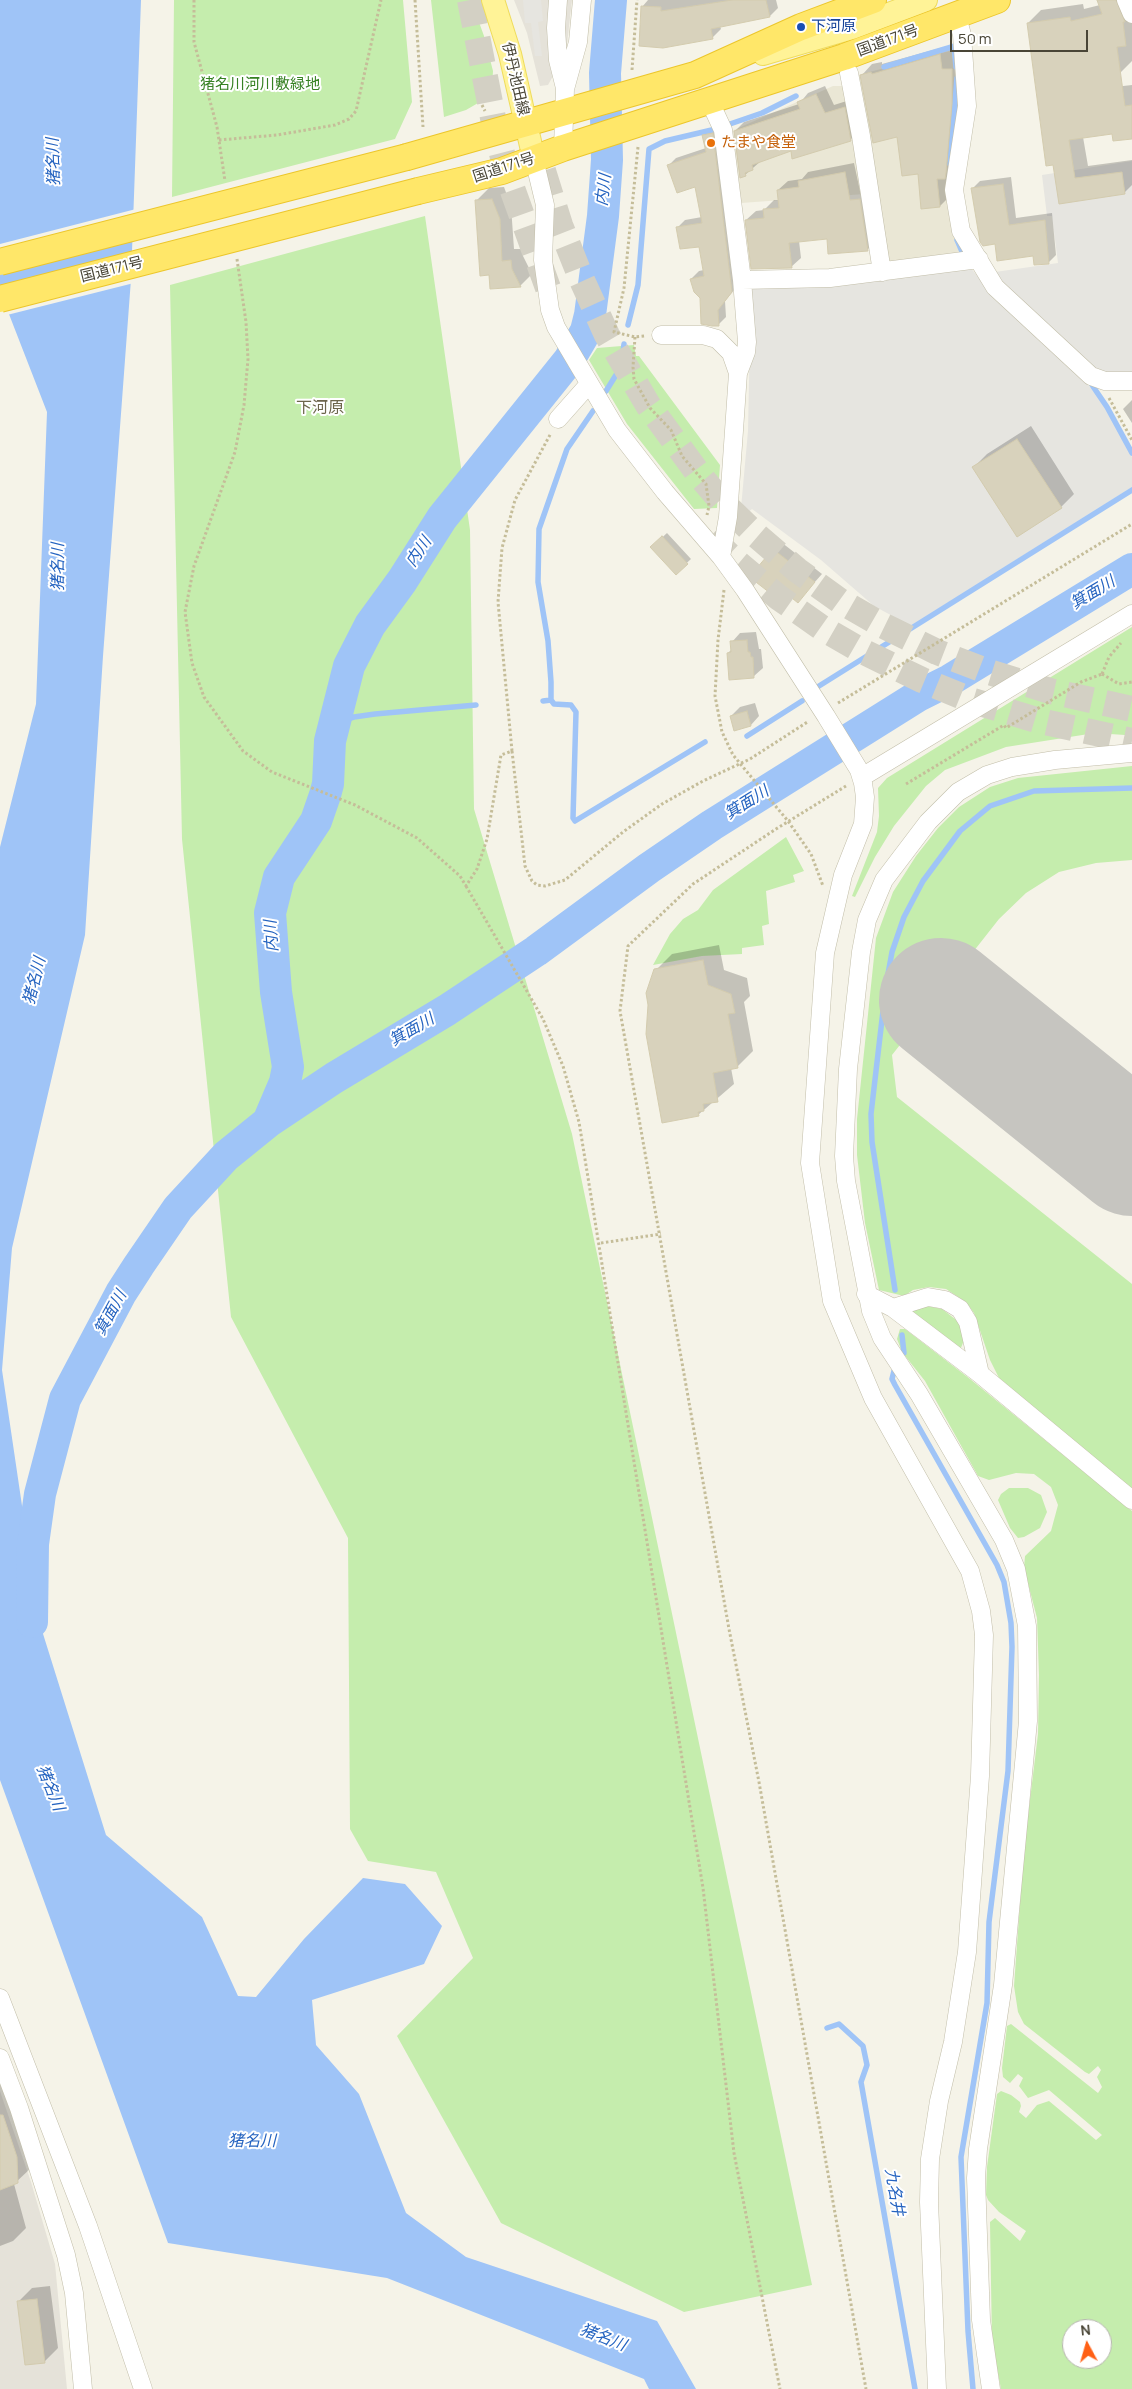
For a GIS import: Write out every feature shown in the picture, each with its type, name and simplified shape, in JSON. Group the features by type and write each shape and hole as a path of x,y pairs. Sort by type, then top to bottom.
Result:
{"highway":[{"name":"国道171号","path":"0,299 502,170 571,146 631,136 710,102 844,57 997,0"},
{"path":"0,262 407,157 525,123 570,102 629,83 695,75 857,3"}],"main road":[{"name":"伊丹池田線","path":"492,0 510,54 534,159"},
{"path":"695,75 852,28 926,0"}],"street":[{"path":"558,0 556,28 558,60 570,102"},
{"path":"571,146 570,102 582,0"},
{"path":"1126,0 1132,14"},
{"path":"957,16 962,35 967,106 954,190 961,231 994,287 1091,376 1106,381 1132,381"},
{"path":"849,73 862,136 882,272"},
{"path":"710,102 723,130 742,280 746,342 746,352 738,373 724,560"},
{"path":"534,159 546,205 543,260 552,318 617,430 724,560 825,714 860,774 865,798 863,824 843,875 825,953 810,1163 832,1302 873,1398 970,1571 981,1611 984,1635 980,1776 967,1952 953,2042 939,2101 930,2159 929,2202 937,2389"},
{"path":"742,280 830,278 979,259"},
{"path":"661,335 703,335 717,339 731,352 738,373"},
{"path":"558,419 586,379"},
{"path":"860,774 1132,614"},
{"path":"991,2389 981,2320 976,2178 978,2149 1003,1985 1028,1721 1027,1626 1016,1570 1004,1540 919,1394 882,1338 866,1294 848,1196 844,1156 845,1120 862,941 867,920 877,895 902,854 948,800 972,782 1012,767 1072,758 1132,753"},
{"path":"866,1294 893,1308 980,1374 1132,1500"},
{"path":"893,1308 928,1297 945,1300 960,1309 968,1322 980,1374"},
{"path":"0,1998 88,2226 143,2389"},
{"path":"0,2058 19,2108 66,2255 74,2293 83,2389"}],"path":[{"path":"194,0 194,42 219,140 226,183"},
{"path":"219,140 277,135 335,125 349,119 356,111 381,0"},
{"path":"415,0 423,127"},
{"path":"629,83 637,0"},
{"path":"482,105 485,111"},
{"path":"631,136 624,288 614,332 634,337 661,335"},
{"path":"237,256 246,322 248,359 244,405 235,452 194,566 184,612 192,663 204,697 244,751 272,772 336,797 373,814 416,838 460,876 543,1019 563,1066 580,1122 600,1242 703,1888 734,2153 780,2389"},
{"path":"634,337 633,367 638,387 650,408 668,425 682,456 706,484 709,506 704,536"},
{"path":"1091,376 1113,405 1132,440"},
{"path":"558,419 515,500 502,548 498,602 525,866 532,881 540,886 556,885 565,880 623,832 662,804 750,758 825,714 1132,524"},
{"path":"724,560 715,696 722,732 734,755 780,815 788,821 811,854 833,912"},
{"path":"906,784 1004,724 1006,728 1081,682 1102,674 1109,657 1126,639"},
{"path":"1102,674 1119,684 1132,682"},
{"path":"466,886 477,869 487,839 501,755 512,751"},
{"path":"860,774 693,884 628,946 620,1012 866,2389"},
{"path":"600,1242 661,1234"}],"shaded area":[{"path":"514,0 572,0 567,44 562,60 548,85 540,86 527,33"},
{"path":"523,0 541,0 543,21 538,22 542,56 535,56 531,23 525,23"},
{"path":"953,50 956,90 947,178 954,237 961,254 886,267 854,76"},
{"path":"833,86 849,86 865,194 741,203 738,201 727,133"},
{"path":"1132,161 1132,377 1099,376 1006,294 995,272 1058,263 1052,216 1047,216 1042,175"},
{"path":"969,266 995,297 1073,368 1102,401 1132,457 1132,487 911,626 874,606 821,560 752,509 740,519 748,431 751,284"},
{"path":"0,2091 31,2182 55,2264 67,2389 0,2389"}],"green space":[{"name":"猪名川河川敷緑地","path":"174,0 403,0 412,102 395,139 172,197"},
{"path":"431,0 471,0 484,36 493,71 492,88 485,99 466,110 444,117"},
{"path":"425,216 470,530 474,809 572,1134 812,2285 684,2312 501,2223 397,2036 473,1958 436,1872 368,1861 350,1829 348,1538 231,1317 182,839 170,285"},
{"path":"634,345 636,356 639,356 720,465 717,508 694,509 627,424 589,360 597,348"},
{"path":"1132,627 1132,729 1127,728 1125,735 1095,733 1006,747 945,770 926,786 894,826 875,857 855,897 852,896 877,832 879,816 878,788 887,778"},
{"path":"1132,766 1132,860 1096,863 1059,872 1026,893 999,919 892,1055 897,1097 1132,1284 1132,1490 999,1378 990,1360 974,1313 966,1302 946,1289 929,1287 913,1290 904,1296 879,1290 865,1223 857,1155 857,1119 876,938 893,892 916,856 938,828 959,807 990,787 1018,778"},
{"path":"786,837 804,871 793,875 795,882 766,891 769,924 762,926 764,945 742,948 742,954 702,956 653,965 670,934 683,919 698,910 713,890"},
{"path":"922,1305 942,1309 959,1322 965,1338 960,1350 910,1311"},
{"path":"900,1329 905,1329 970,1379 1132,1511 1132,2389 1001,2389 992,2343 990,2222 995,2218 1020,2241 1026,2231 999,2212 986,2195 987,2167 997,2094 1001,2091 1011,2095 1020,2102 1019,2112 1026,2118 1037,2105 1049,2101 1096,2140 1102,2135 1049,2090 1028,2098 1019,2086 1023,2078 1018,2074 1010,2083 1003,2077 1002,2068 1007,2026 1011,2024 1098,2093 1102,2087 1097,2077 1101,2070 1098,2066 1089,2074 1085,2072 1024,2024 1018,2012 1014,1986 1024,1849 1038,1734 1039,1675 1037,1618 1024,1568 1025,1556 1051,1531 1058,1505 1051,1487 1034,1474 1016,1473 989,1480 978,1476 925,1381 902,1352 897,1339"},
{"path":"1009,1488 1028,1488 1041,1495 1047,1512 1040,1528 1024,1537 1018,1538 1010,1528 998,1500 1001,1494"}],"water":[{"name":"猪名川","path":"0,0 141,0 131,279 103,656 85,935 12,1248 2,1370 39,1621 106,1835 202,1917 238,1996 256,1997 304,1939 363,1878 405,1884 442,1926 424,1964 312,2000 316,2045 359,2094 406,2213 466,2257 657,2321 696,2389 649,2389 644,2379 387,2278 168,2243 0,1780 0,847 36,704 47,412 0,291"}],"pier":[{"path":"136,209 135,238 0,272 0,244"},
{"path":"135,254 134,283 7,315 0,298"}],"building":[{"path":"732,0 766,0 770,17 711,29 713,39 663,48 639,46 641,6 661,7 661,11"},
{"path":"1097,0 1116,0 1125,22 1123,22 1126,46 1117,47 1125,106 1132,105 1132,139 1113,141 1112,134 1069,140 1075,178 1122,172 1125,194 1059,204 1053,165 1046,166 1027,23 1070,17 1071,21 1102,14"},
{"path":"940,54 942,69 952,69 952,104 946,173 945,179 937,179 940,207 921,209 918,174 902,176 897,137 873,143 860,75 871,72 872,74"},
{"path":"816,94 825,113 845,107 851,141 792,159 791,151 752,165 753,170 745,173 746,176 740,178 734,131 800,109 797,102"},
{"path":"713,133 732,292 718,310 719,326 701,324 700,298 694,292 690,279 704,276 699,247 680,249 676,227 702,223 695,187 677,193 667,165 706,152 702,135"},
{"path":"845,172 850,200 860,199 868,251 828,254 827,239 789,243 792,268 751,269 745,220 764,218 763,209 779,208 777,190 799,187 798,181"},
{"path":"1003,184 1009,225 1045,220 1049,264 1034,265 1033,256 997,261 995,244 983,246 980,242 971,188"},
{"path":"492,199 500,219 502,261 511,260 512,269 521,287 490,289 489,275 480,276 475,200"},
{"path":"1017,439 1062,508 1017,537 972,467"},
{"path":"662,536 688,564 676,575 650,547"},
{"path":"773,549 815,582 798,603 776,585 770,593 752,579 758,571 756,569"},
{"path":"747,640 748,652 753,657 754,678 729,680 727,653 731,652 730,641"},
{"path":"747,711 751,726 734,731 730,716"},
{"path":"703,960 708,985 731,994 735,1013 728,1014 738,1068 713,1073 718,1102 703,1104 704,1111 698,1112 699,1116 662,1123 646,1034 648,1005 646,993 654,969"},
{"path":"0,2115 3,2115 17,2157 18,2183 0,2190"},
{"path":"37,2299 45,2363 25,2365 17,2301"}],"waterway":[{"name":"内川","path":"268,1122 285,1082 288,1067 276,992 270,913 279,877 316,821 325,795 328,784 330,741 349,666 370,625 402,581 442,518 569,360 586,331 590,315 603,216 607,160 605,73 611,0"},
{"path":"954,46 956,67"},
{"path":"884,67 955,46"},
{"path":"950,164 957,78"},
{"path":"727,125 762,113 796,96"},
{"path":"628,325 638,285 649,149 665,141 716,129"},
{"path":"957,240 963,254"},
{"path":"606,391 621,367 624,344"},
{"path":"1092,385 1107,407 1132,453"},
{"path":"543,701 551,700 551,682 548,641 538,582 539,529 567,449 593,411"},
{"path":"819,686 1132,490"},
{"name":"箕面川","path":"32,1622 33,1544 40,1494 65,1399 121,1293 139,1265 178,1208 226,1156 268,1122 334,1078 447,1010 536,951 649,868 712,825 918,696 950,680 1132,569"},
{"path":"551,700 554,704 571,705 576,712 573,818 575,821 705,742"},
{"path":"747,736 802,701"},
{"path":"334,723 354,717 375,714 476,705"},
{"path":"895,1290 872,1142 871,1114 886,985 892,952 904,917 923,881 960,831 990,806 1034,791 1132,788"},
{"path":"902,1335 904,1353"},
{"path":"894,1371 892,1379 895,1385 997,1565 1004,1582 1011,1623 1008,1771 989,1922 987,2003 961,2157 968,2331 973,2389"},
{"name":"九名井","path":"827,2028 839,2024 863,2046 867,2065 861,2082 915,2389"}],"runway":[{"path":"941,1000 1132,1154"}],"tunnel":[{"path":"470,0 493,118 508,177 548,288"},
{"path":"543,171 560,225 581,278 607,335 648,405 700,476 723,503 756,535 797,570 840,601 880,624 937,652 986,671 1050,691 1132,709"},
{"path":"710,537 778,597 822,628 862,651 922,680 973,701 1040,721 1132,741"}],"place":[{"name":"下河原","path":"801,27"},
{"name":"たまや食堂","path":"711,143"}],"district":[{"name":"下河原","path":"320,409"}]}
